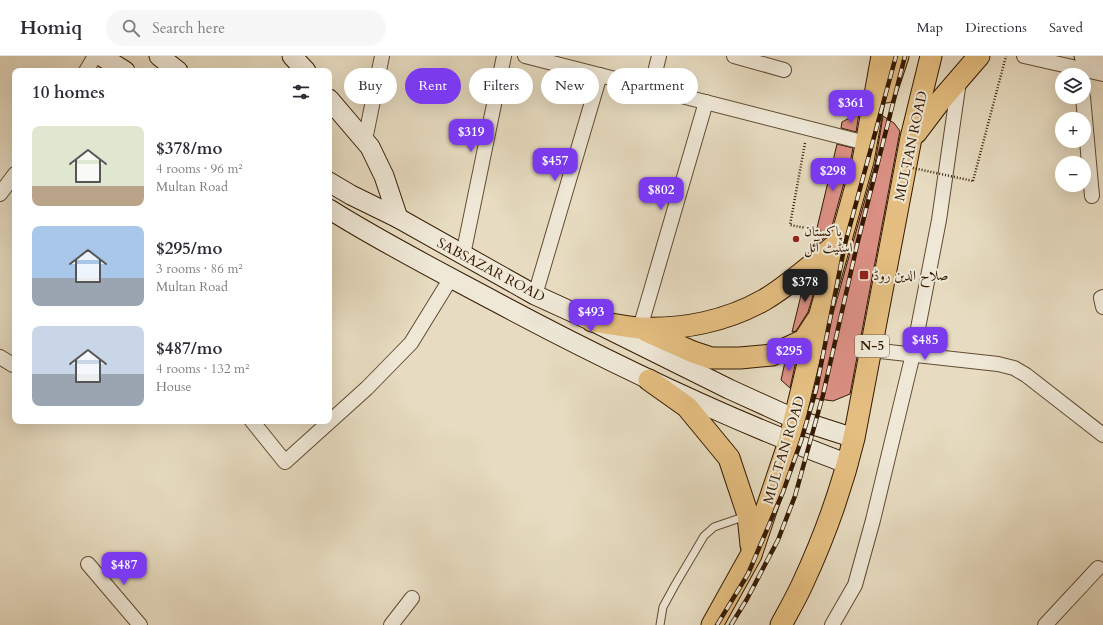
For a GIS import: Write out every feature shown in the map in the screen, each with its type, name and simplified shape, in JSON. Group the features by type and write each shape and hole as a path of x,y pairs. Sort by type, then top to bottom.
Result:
{"main road":[{"path":"102,56 120,68"},
{"path":"159,56 174,68"},
{"path":"292,56 303,68"},
{"name":"MULTAN ROAD","path":"712,625 751,555 789,442 820,314 864,152 882,56"},
{"path":"864,152 898,56"},
{"name":"MULTAN ROAD","path":"780,625 802,585 833,511 848,464 912,138 931,56"},
{"path":"912,138 979,56"},
{"path":"1082,67 1103,60"},
{"path":"332,102 370,147 384,176 398,218"},
{"name":"SABSAZAR ROAD","path":"332,184 351,195 398,218 535,296 592,321 729,389 795,419 854,438"},
{"path":"337,214 351,195"},
{"name":"SABSAZAR ROAD","path":"337,214 370,236 526,318 649,380 739,421 848,464"},
{"path":"592,321 640,328 667,328 703,323 732,315 765,299 792,279 842,237"},
{"path":"640,328 693,352 711,358 740,358 772,355 804,340 820,314"},
{"path":"649,380 687,407 729,458 748,515 751,555"}],"street":[{"path":"88,68 95,56"},
{"path":"365,140 382,56"},
{"path":"463,255 504,56"},
{"path":"525,56 607,77"},
{"path":"656,68 659,56"},
{"path":"734,56 784,70"},
{"path":"1024,56 1082,67 1103,74"},
{"path":"535,296 600,75"},
{"path":"832,625 855,586 875,512 913,354 939,220 959,79"},
{"path":"698,100 864,152"},
{"path":"640,328 706,102"},
{"path":"1084,104 1092,196"},
{"path":"0,194 12,178"},
{"path":"332,420 367,388 410,343 451,278"},
{"path":"1103,298 1101,298 1103,307"},
{"path":"871,350 998,364 1014,368 1026,375 1103,435"},
{"path":"0,357 12,364"},
{"path":"254,424 285,462 327,424"},
{"path":"88,564 140,625"},
{"path":"1045,625 1098,568"},
{"path":"391,625 412,598"}],"lane":[{"path":"660,625 663,607 704,536 714,527 748,515"}],"path":[{"path":"904,166 973,181 1006,56"},
{"path":"805,142 790,226 842,237"}],"building":[{"path":"859,113 856,132 841,128 842,122"},
{"path":"883,116 894,123 900,131 850,394 833,401 812,398 832,317 875,164"},
{"path":"837,144 853,148 851,158 830,233 812,249"},
{"path":"819,275 808,312 796,331 792,332 803,287"},
{"path":"797,356 790,388 781,380 785,362"}],"railway":[{"path":"717,625 748,574 783,492 801,441 816,390 845,244 896,56"},
{"path":"731,625 747,599 778,540 795,496 823,395 857,245 905,56"}],"place":[{"name":"پاکستان اسٹیٹ آئل","path":"796,239"},
{"name":"صلاح الدین روڈ","path":"864,275"}]}
